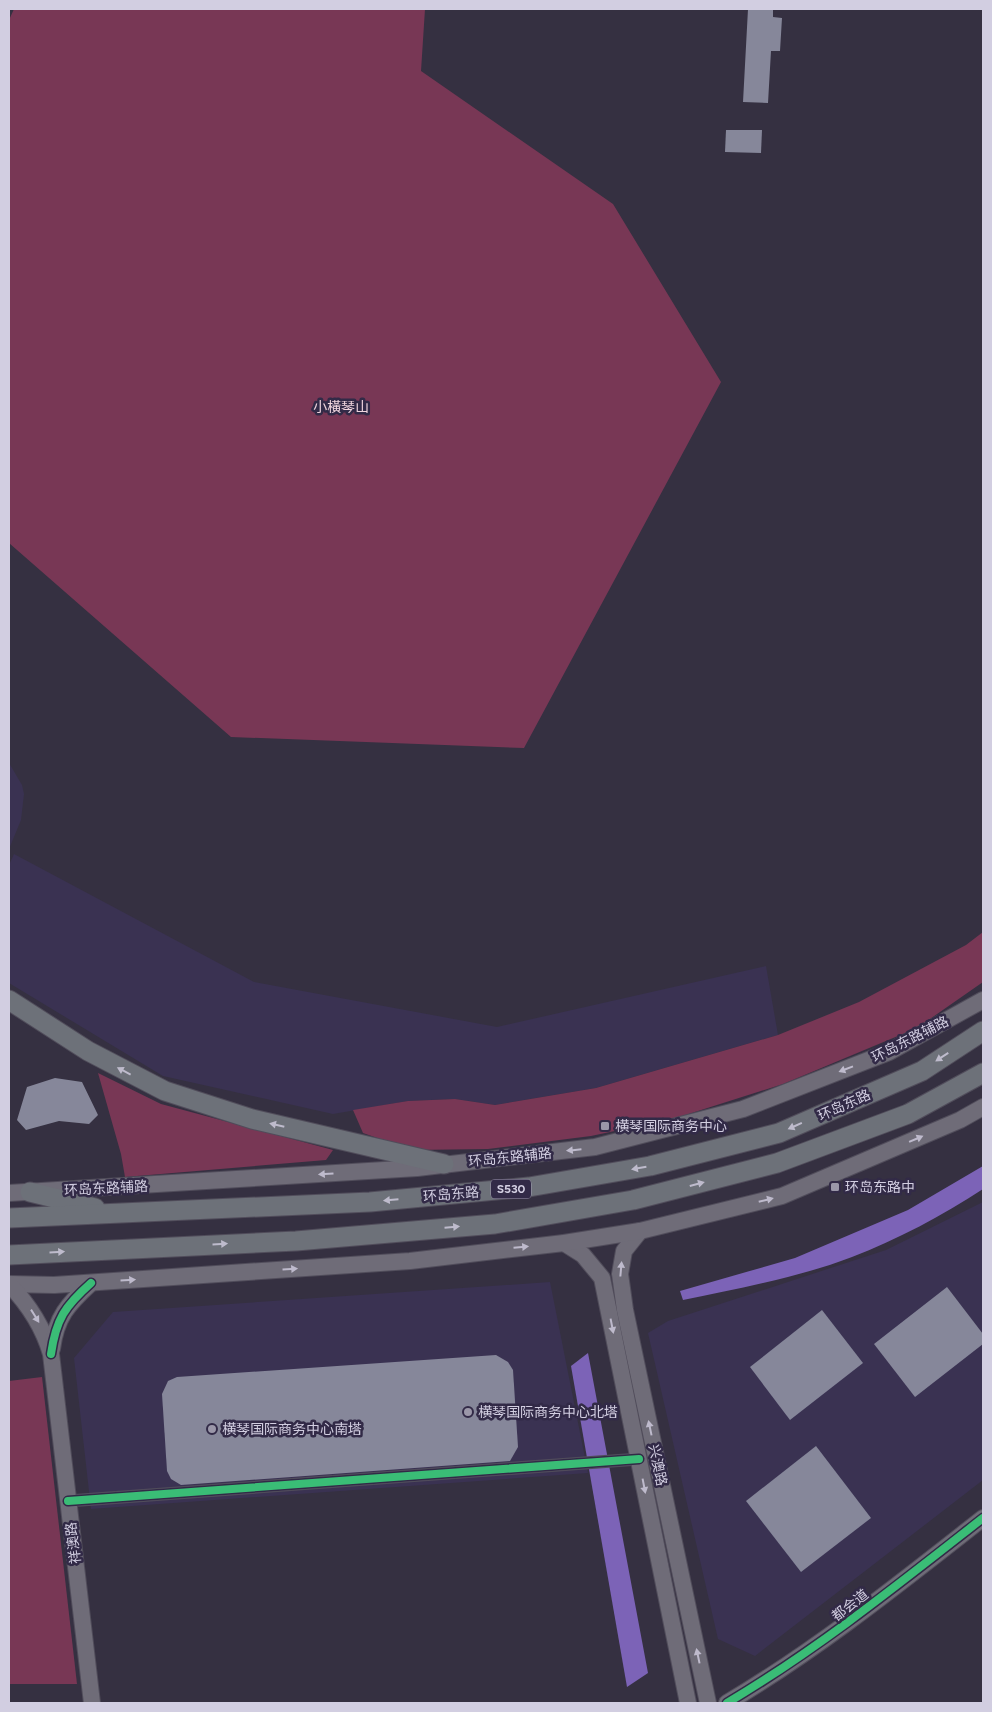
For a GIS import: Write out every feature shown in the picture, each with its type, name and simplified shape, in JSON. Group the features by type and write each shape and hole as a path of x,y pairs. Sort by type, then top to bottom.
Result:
{"main road":[{"path":"9,1000 88,1051 165,1091 252,1119 444,1164"},
{"name":"环岛东路辅路","path":"9,1193 266,1179 444,1164 595,1147 743,1109 889,1052 983,1000"},
{"name":"环岛东路","path":"9,1218 370,1202 529,1187 650,1166 780,1133 922,1071 983,1031"},
{"name":"S530","path":"9,1255 296,1240 495,1224 633,1200 777,1163 908,1114 983,1073"},
{"path":"9,1284 54,1285 92,1283 410,1261 564,1243 640,1231 782,1196 960,1120 983,1107"},
{"path":"30,1192 113,1213"},
{"name":"兴澳路","path":"640,1231 624,1251 620,1274 625,1310 708,1703"},
{"name":"兴澳路","path":"564,1243 583,1255 602,1278 688,1703"},
{"name":"祥澳路","path":"51,1354 56,1325 61,1315 92,1283"},
{"name":"祥澳路","path":"9,1284 30,1308 40,1323 51,1354 92,1703"},
{"name":"都会道","path":"727,1703 769,1678 839,1630 983,1518"}],"street":[{"path":"68,1500 639,1459"}],"shaded area":[{"path":"9,763 22,785 24,794 21,820 9,849"},
{"path":"14,854 254,982 497,1027 766,966 778,1035 596,1088 495,1105 455,1099 408,1101 333,1114 163,1076 9,983 9,865"},
{"path":"983,1166 983,1189 936,1217 886,1243 811,1271 683,1300 680,1291 795,1258 908,1210"},
{"path":"983,1202 983,1480 755,1656 718,1639 648,1333 668,1321 886,1250"},
{"path":"550,1282 588,1473 91,1509 74,1358 113,1312"},
{"path":"588,1353 648,1673 627,1687 571,1366"}],"green space":[{"name":"小橫琴山","path":"14,9 425,9 421,71 613,204 721,382 524,748 231,737 9,543 9,20"},
{"path":"983,932 983,982 917,1028 783,1084 676,1118 591,1136 488,1149 412,1150 363,1133 353,1110 408,1101 455,1099 495,1105 596,1088 778,1035 859,1002 966,945"},
{"path":"98,1073 161,1104 333,1150 326,1160 125,1177 121,1154"},
{"path":"42,1377 77,1684 9,1684 9,1381"}],"building":[{"path":"748,9 773,9 773,17 782,18 780,51 771,51 768,103 743,102"},
{"path":"726,130 762,130 761,153 725,152"},
{"path":"55,1078 82,1082 98,1115 89,1124 59,1121 26,1130 17,1120 27,1087"},
{"path":"947,1287 983,1334 983,1344 915,1397 874,1344"},
{"path":"822,1310 863,1363 790,1420 750,1367"},
{"path":"496,1355 508,1362 513,1370 518,1447 510,1461 181,1485 171,1479 167,1471 162,1394 168,1381 177,1377"},
{"path":"816,1446 871,1518 801,1572 746,1501"}],"cycle path":[{"path":"51,1354 56,1331 63,1314 74,1299 91,1283"},
{"path":"68,1501 639,1459"},
{"path":"727,1703 826,1638 890,1591 983,1518"}],"place":[{"name":"横琴国际商务中心","path":"605,1126"},
{"name":"环岛东路中","path":"835,1187"},
{"name":"横琴国际商务中心北塔","path":"468,1412"},
{"name":"横琴国际商务中心南塔","path":"212,1429"}]}
